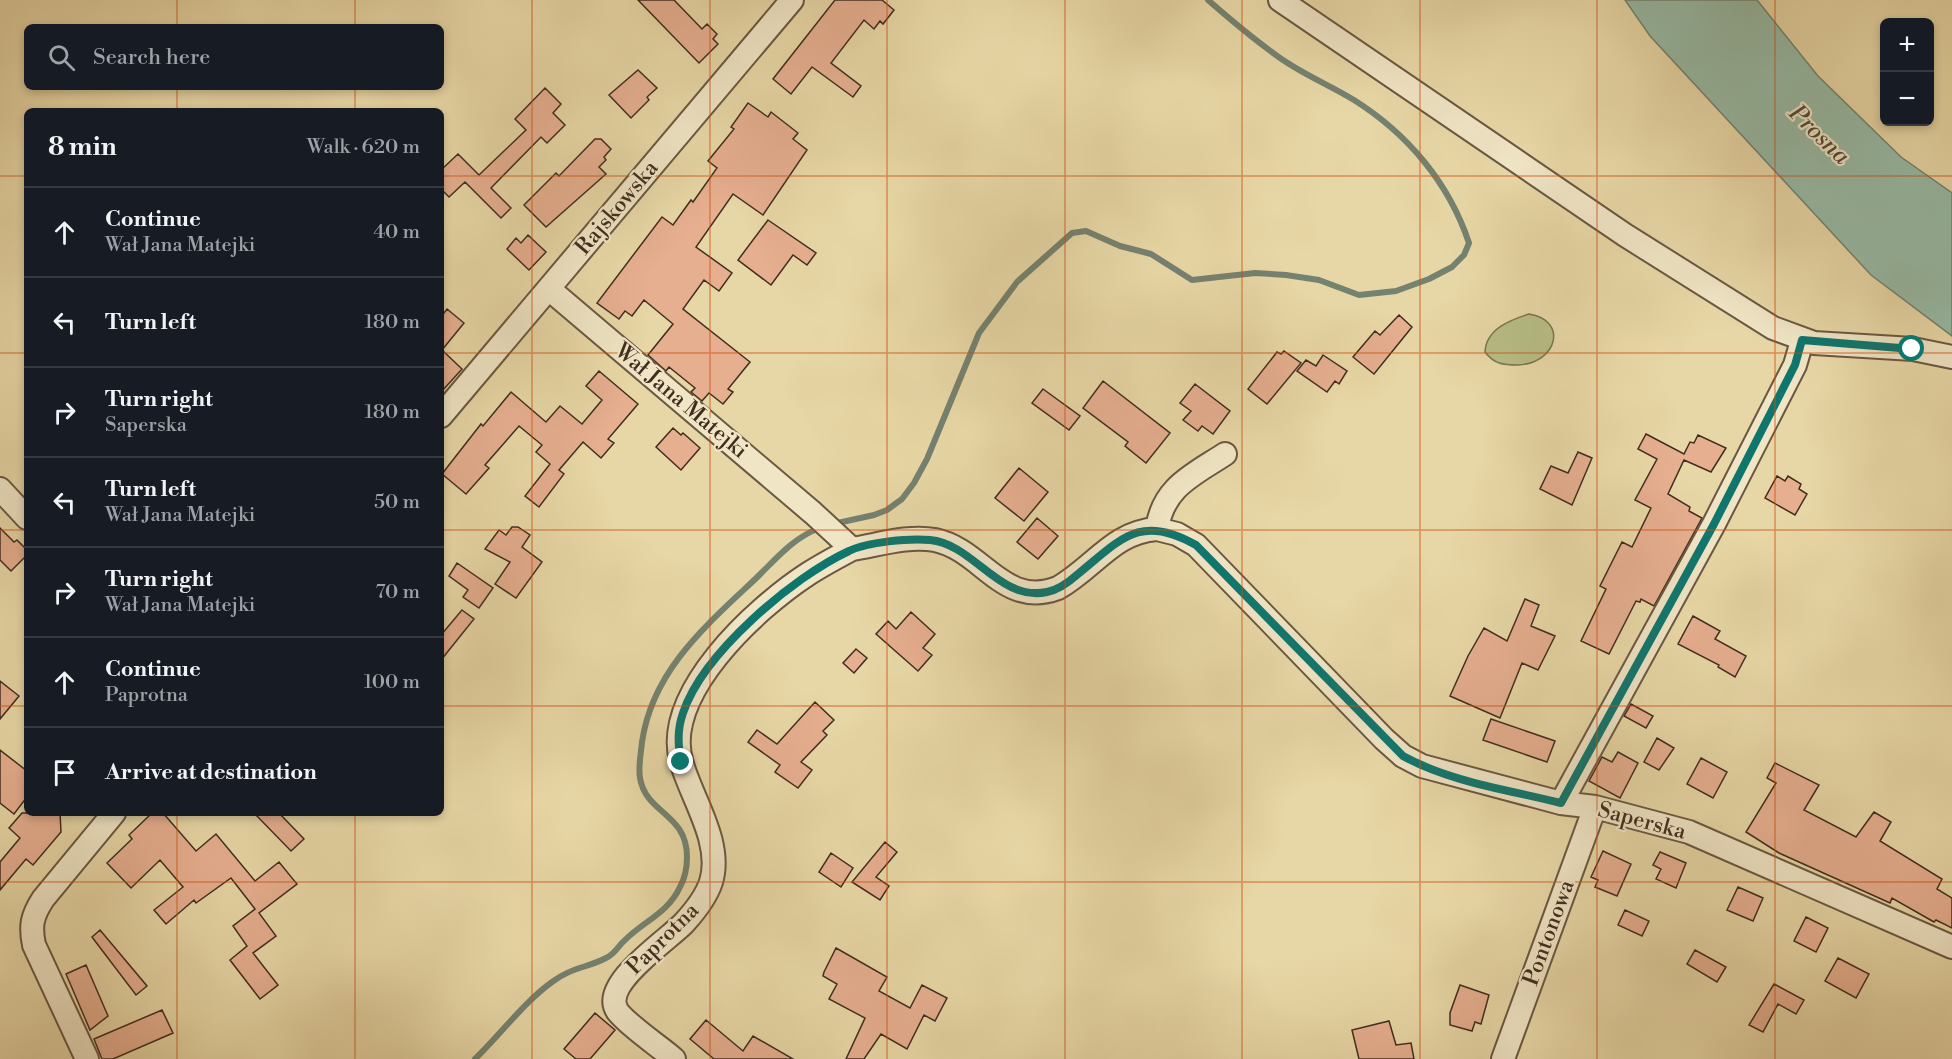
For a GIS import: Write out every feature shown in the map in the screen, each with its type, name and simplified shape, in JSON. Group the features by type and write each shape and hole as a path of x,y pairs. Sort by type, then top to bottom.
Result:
{"street":[{"name":"Rajskowska","path":"444,412 792,0"},
{"path":"1280,0 1669,264 1747,313 1802,340 1912,349 1952,357"},
{"name":"Wał Jana Matejki","path":"549,289 813,513 845,543"},
{"path":"1561,803 1714,524 1795,365 1802,340"},
{"path":"845,543 933,540 952,545 1002,582 1022,592 1046,593 1069,582 1123,537 1140,530 1157,529 1160,510 1168,496 1180,484 1225,454"},
{"path":"0,489 24,515"},
{"name":"Saperska","path":"1157,529 1178,534 1196,545 1403,756 1422,766 1561,803 1595,807 1689,832 1952,947"},
{"name":"Paprotna","path":"674,1059 617,1011 614,998 618,985 629,972 683,924 700,903 711,880 713,858 709,834 681,762 677,738 683,712 697,686 729,643 770,602 845,543"},
{"name":"Pontonowa","path":"1503,1059 1595,807"},
{"path":"87,1059 50,981 31,930 33,914 43,899 112,816"}],"green space":[{"path":"1529,314 1549,324 1553,332 1553,341 1549,350 1532,362 1518,365 1503,364 1492,359 1485,352 1486,344 1494,331 1514,319"}],"water":[{"name":"Prosna","path":"1625,0 1757,0 1818,76 1901,157 1952,193 1952,336 1871,275 1650,36"}],"building":[{"path":"638,0 674,0 702,29 707,24 717,34 713,39 718,44 699,63"},
{"path":"835,0 882,0 894,10 883,24 880,21 874,29 864,20 831,63 861,86 853,97 812,67 791,94 773,79"},
{"path":"638,70 657,88 647,97 649,100 631,118 609,95"},
{"path":"545,88 561,104 553,113 565,125 547,143 541,137 491,188 511,208 501,218 465,182 449,197 444,192 444,167 458,154 479,175 526,130 515,119"},
{"path":"748,103 768,117 771,112 798,133 793,139 807,150 763,215 733,194 696,247 732,273 719,291 704,280 683,309 750,362 728,389 733,392 723,404 709,393 702,401 691,392 695,388 669,367 666,371 648,355 673,324 644,300 632,316 625,311 619,319 597,303 662,217 673,225 691,200 693,202 717,168 708,161 734,129 731,127"},
{"path":"595,139 601,139 611,149 604,157 606,160 599,167 606,174 546,227 524,205 556,173 559,176"},
{"path":"768,220 816,253 807,265 793,255 771,285 738,260"},
{"path":"528,235 546,252 529,270 507,249 516,238 521,243"},
{"path":"447,309 464,323 444,348 444,313"},
{"path":"1399,315 1412,327 1374,374 1353,357 1375,331 1380,335"},
{"path":"1284,351 1301,363 1267,404 1248,389 1277,352 1281,354"},
{"path":"444,352 462,369 444,389"},
{"path":"1323,355 1347,371 1339,384 1335,381 1327,392 1297,371 1306,360 1316,366"},
{"path":"599,371 638,404 608,439 614,443 601,458 583,442 559,470 564,474 539,507 525,496 550,464 536,452 542,445 519,426 485,465 489,468 466,494 444,476 444,471 481,424 483,426 511,392 546,422 560,406 582,424 602,400 586,386"},
{"path":"1103,381 1170,433 1146,463 1125,446 1128,442 1083,408"},
{"path":"1195,384 1230,411 1213,434 1202,426 1198,431 1183,420 1191,411 1180,403"},
{"path":"1043,389 1080,416 1069,430 1032,403"},
{"path":"673,428 681,435 683,433 700,448 681,470 656,447"},
{"path":"1646,434 1684,454 1690,442 1694,443 1698,435 1726,448 1711,472 1684,460 1668,494 1690,507 1689,511 1702,518 1654,606 1641,599 1640,602 1636,601 1609,654 1581,641 1606,589 1600,586 1622,542 1632,547 1651,508 1635,500 1657,459 1638,449"},
{"path":"1578,452 1592,458 1572,505 1540,489 1551,466 1568,473"},
{"path":"1019,468 1048,492 1024,521 995,498"},
{"path":"1777,476 1785,481 1788,476 1801,484 1799,489 1807,494 1795,515 1765,498"},
{"path":"1037,518 1058,536 1038,559 1017,542"},
{"path":"512,527 518,527 530,535 522,547 542,562 516,598 495,584 510,562 485,549 499,530 506,535"},
{"path":"0,528 14,542 17,540 24,547 24,558 11,571 0,560"},
{"path":"457,563 493,588 479,608 463,597 468,590 449,576"},
{"path":"1525,599 1539,605 1531,626 1555,636 1538,670 1522,663 1500,718 1450,696 1484,628 1507,641"},
{"path":"462,610 474,619 444,656 444,631"},
{"path":"911,612 935,634 923,648 932,655 918,671 876,634 888,621 896,629"},
{"path":"1693,616 1720,631 1715,639 1746,656 1735,677 1718,667 1719,665 1678,644"},
{"path":"856,649 867,658 854,673 843,663"},
{"path":"0,681 19,696 0,719"},
{"path":"815,702 834,720 823,731 827,735 801,762 812,770 798,788 775,772 780,765 748,742 757,730 777,744"},
{"path":"1631,704 1653,716 1646,728 1624,716"},
{"path":"1491,719 1555,741 1547,762 1483,740"},
{"path":"1657,738 1674,748 1659,770 1644,762"},
{"path":"0,750 24,769 24,801 14,814 0,803"},
{"path":"1618,752 1638,763 1620,798 1589,781 1602,757 1612,762"},
{"path":"1701,758 1727,772 1713,798 1687,784"},
{"path":"1775,763 1819,785 1804,810 1856,837 1874,812 1891,822 1880,841 1942,879 1937,889 1952,898 1952,928 1936,920 1934,922 1892,898 1890,903 1779,853 1746,832 1776,783 1767,778"},
{"path":"22,813 24,816 60,816 61,832 33,865 26,859 0,890 0,862 20,838 9,828"},
{"path":"149,816 166,816 196,851 216,834 255,881 279,862 297,884 259,913 276,936 253,953 278,985 260,999 230,960 247,946 233,926 255,909 231,878 196,903 194,900 166,924 154,910 183,887 160,860 131,888 107,863 132,839 129,835"},
{"path":"257,816 282,816 304,839 291,851"},
{"path":"885,842 897,852 876,877 889,886 880,900 852,882"},
{"path":"1603,851 1631,864 1617,896 1595,887 1598,880 1591,877"},
{"path":"1660,852 1686,863 1676,888 1656,879 1661,869 1653,865"},
{"path":"831,853 853,868 841,887 819,872"},
{"path":"1738,887 1763,898 1753,921 1727,910"},
{"path":"1625,910 1649,921 1642,936 1618,925"},
{"path":"1806,917 1828,928 1816,952 1794,941"},
{"path":"100,930 147,986 136,995 92,937"},
{"path":"836,948 887,977 879,991 910,1008 922,985 947,998 935,1021 924,1015 907,1049 881,1034 864,1059 846,1059 865,1018 829,999 837,984 823,976"},
{"path":"1695,950 1726,967 1717,982 1687,964"},
{"path":"1838,958 1869,974 1856,998 1825,981"},
{"path":"86,965 108,1016 90,1030 66,974"},
{"path":"1774,984 1804,1000 1796,1014 1778,1004 1763,1032 1749,1025"},
{"path":"1460,985 1489,995 1481,1024 1475,1022 1472,1031 1450,1025 1450,1013"},
{"path":"162,1010 173,1033 113,1059 102,1059 94,1039"},
{"path":"595,1013 615,1030 590,1059 576,1059 564,1049"},
{"path":"706,1020 743,1051 753,1036 793,1059 714,1059 690,1039"},
{"path":"1389,1021 1396,1045 1411,1043 1414,1059 1359,1059 1352,1030"}],"waterway":[{"path":"833,524 874,515 887,510 902,499 927,459 979,333 1017,282 1072,233 1086,231 1120,246 1151,254 1192,280 1255,273 1286,275 1319,280 1359,295 1396,291 1429,279 1452,267 1464,255 1469,243 1461,221 1438,180 1409,144 1374,113 1273,53 1208,0"},
{"path":"475,1059 541,990 566,973 609,956 632,933 669,904 675,896 682,884 685,872 687,857 685,842 674,822 650,799 644,790 639,774 642,742 656,695 682,654 714,618 782,552 800,538 820,528"}],"route":[{"path":"681,762 677,738 683,712 697,686 729,643 770,602 808,574 852,549 914,539 933,540 952,545 1002,582 1022,592 1046,593 1069,582 1123,537 1140,530 1157,529 1178,534 1196,545 1403,756 1443,773 1561,803 1714,524 1795,365 1802,340 1814,343 1912,349"}]}
